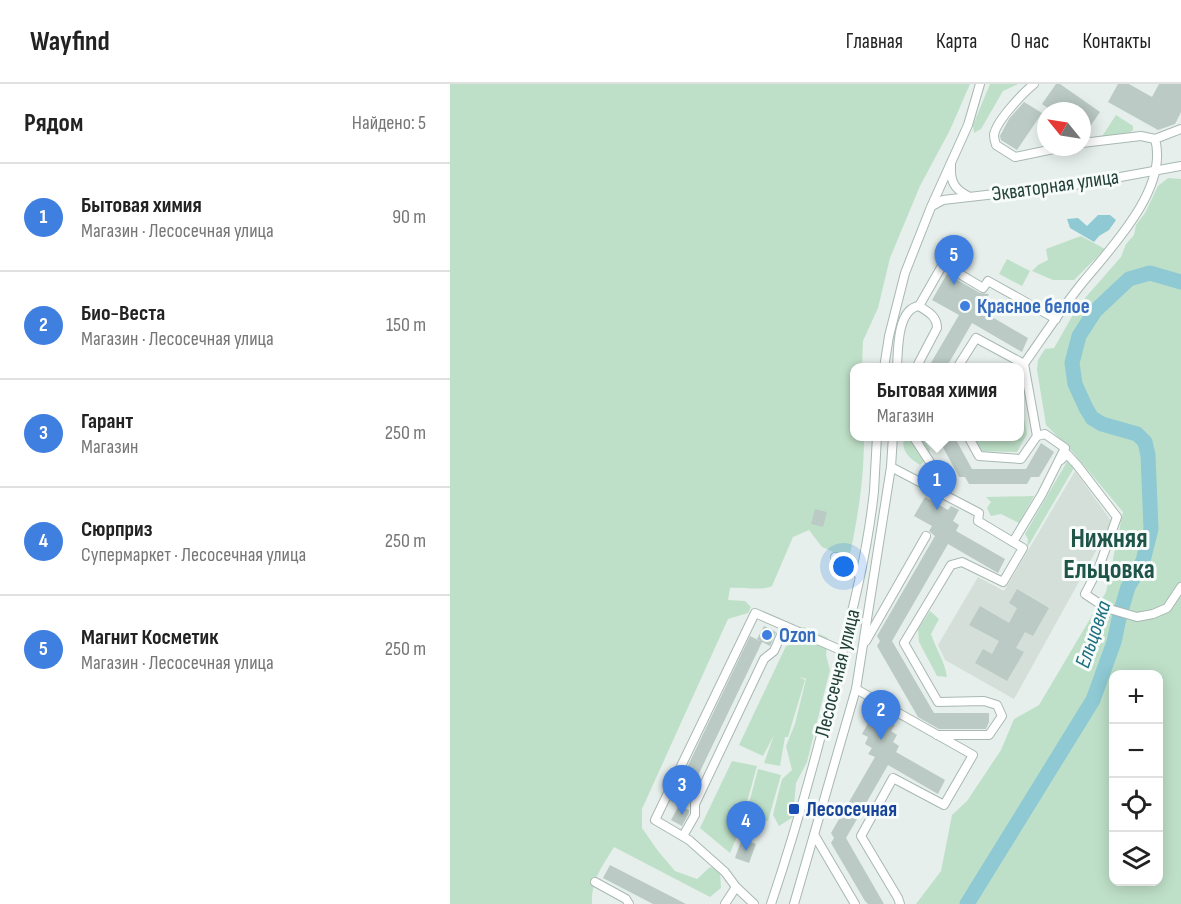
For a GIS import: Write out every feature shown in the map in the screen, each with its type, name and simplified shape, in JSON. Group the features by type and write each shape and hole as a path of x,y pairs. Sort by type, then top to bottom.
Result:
{"street":[{"path":"885,363 889,336 905,273 931,207 968,125 980,84"},
{"path":"1034,84 1008,111 994,134 996,145 1015,158 1037,153"},
{"path":"1091,142 1142,136 1155,139 1181,129"},
{"path":"971,441 980,456 1021,459 1037,436 1024,364 1134,218 1156,170 1155,139"},
{"path":"951,162 953,184 959,191 970,196"},
{"name":"Экваторная улица","path":"931,207 943,200 1082,184 1181,166"},
{"path":"918,306 944,264 983,288 988,281 1056,319"},
{"path":"897,363 898,339 906,312 918,306 934,316 937,321 937,328 919,363"},
{"path":"960,363 976,338 1022,363"},
{"path":"1014,542 1065,448 1045,435 1037,436"},
{"name":"Лесосечная улица","path":"771,904 811,777 843,651 860,575 874,493 877,441"},
{"path":"794,904 856,689 891,467 893,441"},
{"path":"916,441 937,473"},
{"path":"1058,464 1067,454 1117,517 1099,567 1085,594 1106,608 1137,617 1167,608 1181,587"},
{"path":"891,467 979,513 978,521 1023,548 1003,582 962,562 951,565 904,643 938,702 984,701 997,705 1002,716 989,735 937,735"},
{"path":"863,645 926,536"},
{"path":"835,557 860,575"},
{"path":"754,904 736,887 725,872 683,836 655,820 755,613 843,651"},
{"path":"683,836 695,814 695,804 764,659 774,651 785,626"},
{"path":"856,689 973,754 944,805 893,778 861,836 900,904"},
{"path":"814,836 855,904"},
{"path":"595,882 626,899 629,904"},
{"path":"725,904 736,887"}],"shaded area":[{"path":"1075,471 1112,522 1014,699 945,660 938,645 978,577 1004,591"}],"green space":[{"path":"450,84 970,84 950,130 920,186 890,258 878,308 863,341 862,363 850,363 850,441 864,441 864,453 860,498 849,559 822,547 809,530 793,537 772,586 758,589 730,588 728,600 745,601 751,607 748,613 728,619 642,809 642,828 675,871 697,879 710,867 720,871 721,888 710,897 614,847 595,881 592,904 450,904"},
{"path":"990,84 1018,84 1003,91 981,129 974,133 973,125"},
{"path":"1116,115 1133,126 1133,130 1129,133 1101,138"},
{"path":"1168,178 1181,179 1181,904 916,904 941,871 952,815 967,801 1001,750 1014,719 1039,705 1106,592 1123,512 1071,450 1046,425 1037,370 1038,360 1045,349 1054,348 1078,306 1121,257 1126,244 1134,235 1136,225 1145,213 1158,186"},
{"path":"1081,236 1105,249 1074,280 1053,280 1032,271 1048,260 1046,249"},
{"path":"1007,259 1030,271 1022,286 999,274"},
{"path":"1024,419 1027,434 1024,439"},
{"path":"925,441 930,449 929,456 920,465 907,454 903,442"},
{"path":"973,441 1023,441 1017,452 979,451"},
{"path":"1072,453 1078,461 1027,548 1028,539 1025,534"},
{"path":"1034,496 1019,523 1001,514 991,516 987,508 991,502 986,497"},
{"path":"930,611 939,619 931,634 947,677 937,676 919,642 918,629"},
{"path":"804,627 828,638 826,655 830,670 807,762 796,783 793,817 779,826 773,815 782,779 792,770 786,746 795,724 806,679 799,677 805,680 788,737 785,737 780,766 764,763 774,735 763,756 739,745 786,646 797,629"},
{"path":"732,761 757,766 738,834 730,853 700,828"},
{"path":"758,769 781,775 768,821 746,815"}],"water":[{"path":"1098,215 1110,215 1116,220 1109,230 1094,242 1070,228 1067,219 1078,218 1087,226"}],"building":[{"path":"1056,84 1060,84 1086,102 1043,102"},
{"path":"1118,84 1129,84 1152,97 1159,84 1181,84 1181,112 1175,124 1158,130 1108,102"},
{"path":"1024,102 1037,110 1037,120 1017,150 1001,140 1000,136 1009,119"},
{"path":"1091,106 1100,112 1091,125"},
{"path":"947,274 980,293 989,294 980,310 1028,338 1022,352 972,323 949,363 931,363 959,315 932,300"},
{"path":"940,441 957,441 972,469 1026,469 1041,443 1054,452 1039,477 1031,477 1027,484 969,484 965,477 959,477"},
{"path":"925,497 948,510 951,506 959,510 953,521 959,525 956,531 1005,559 998,573 948,544 892,641 934,713 989,713 986,729 939,729 918,717 877,646 880,641 877,636 935,536 929,531 932,526 914,516"},
{"path":"815,509 827,512 823,527 811,524"},
{"path":"1017,589 1049,608 1033,636 1025,632 1016,648 1024,652 1007,681 975,663 983,649 992,654 999,641 969,625 980,606 1009,623 1017,608 1009,603"},
{"path":"764,626 776,632 770,646 762,642 683,807 689,810 689,813 682,826 671,820 679,805 671,801 750,636 760,641 757,639"},
{"path":"874,713 895,725 891,731 897,735 893,742 899,746 896,752 945,780 938,794 888,765 846,838 884,904 868,904 865,901 831,843 834,838 831,833 875,757 868,754 872,748 865,744 868,737 862,734"},
{"path":"742,838 756,844 749,863 735,858"},
{"path":"610,865 686,904 653,904 603,878"}],"waterway":[{"name":"Ельцовка","path":"967,904 1093,700 1114,642 1128,587 1143,561 1151,529 1148,455 1145,442 1137,434 1102,424 1092,418 1075,384 1072,363 1079,336 1095,311 1129,279 1150,273 1181,282"}],"place":[{"name":"Магнит Косметик","path":"954,285"},
{"name":"Красное белое","path":"965,306"},
{"name":"Бытовая химия","path":"937,510"},
{"name":"Ozon","path":"767,635"},
{"name":"Био-Веста","path":"881,740"},
{"name":"Лесосечная","path":"794,809"},
{"name":"Гарант","path":"682,815"},
{"name":"Сюрприз","path":"746,851"}],"district":[{"name":"Нижняя Ельцовка","path":"1109,554"}]}
